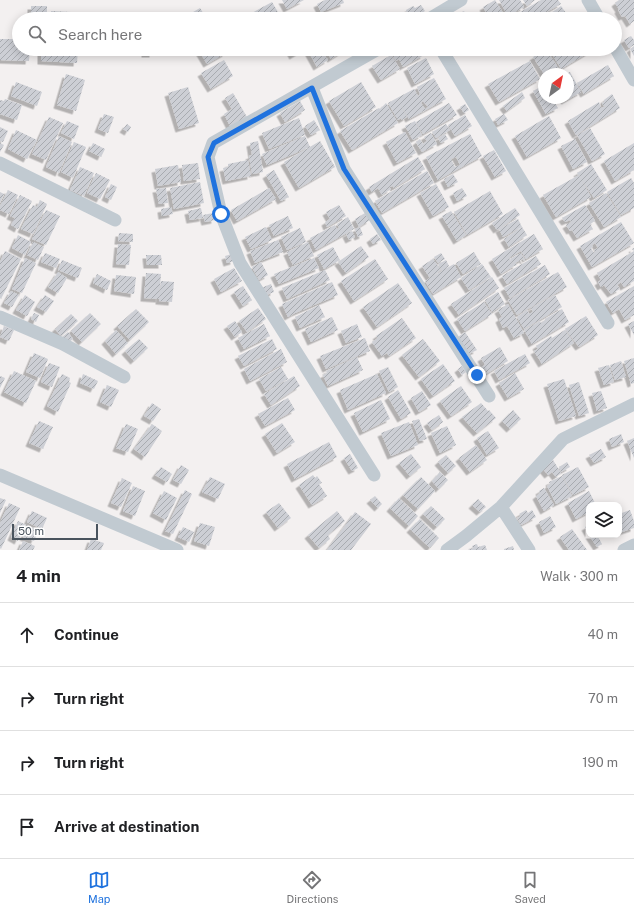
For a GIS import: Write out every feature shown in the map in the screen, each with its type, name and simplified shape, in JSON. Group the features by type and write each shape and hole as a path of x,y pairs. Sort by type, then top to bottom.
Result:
{"street":[{"path":"441,12 461,0"},
{"path":"588,0 595,12"},
{"path":"366,56 214,143 208,157 221,214 240,263 374,475"},
{"path":"445,56 608,323"},
{"path":"620,56 634,80"},
{"path":"312,88 344,169 489,396"},
{"path":"0,163 115,220"},
{"path":"0,317 63,344 124,377"},
{"path":"447,550 501,507 562,439 634,404"},
{"path":"0,475 177,550"},
{"path":"501,507 529,550"},
{"path":"624,550 634,545"}],"building":[{"path":"282,0 304,0 287,9"},
{"path":"325,0 343,0 344,3 321,12 317,4"},
{"path":"495,0 503,12 486,12 483,7"},
{"path":"499,0 520,0 524,7 515,12 506,12"},
{"path":"523,0 535,0 527,6"},
{"path":"541,0 558,0 561,4 547,12 520,12"},
{"path":"619,0 634,0 634,21 630,24 625,16 622,17 622,12 619,12 615,3"},
{"path":"272,2 278,12 254,12"},
{"path":"421,5 425,11 407,12 406,10 413,6 415,8"},
{"path":"31,6 47,6 47,12 31,12"},
{"path":"561,6 565,12 552,12"},
{"path":"200,8 203,12 193,12"},
{"path":"51,11 72,12 51,12"},
{"path":"631,36 634,40 634,45 629,48 624,40"},
{"path":"0,39 12,39 12,56 29,56 29,61 0,60"},
{"path":"634,46 634,56 630,49"},
{"path":"41,56 78,56 77,63 41,61"},
{"path":"202,56 221,56 207,64"},
{"path":"311,56 325,56 328,60 317,67"},
{"path":"392,56 400,69 381,80 372,66"},
{"path":"393,56 422,56 403,67 399,59 396,61"},
{"path":"535,56 551,56 558,68 540,68 533,57"},
{"path":"553,56 583,56 560,68"},
{"path":"426,58 434,74 415,84 407,68"},
{"path":"224,60 233,76 211,89 201,73"},
{"path":"530,61 538,75 538,80 499,102 488,84"},
{"path":"608,65 614,76 584,94 577,83"},
{"path":"66,74 85,80 76,111 57,105"},
{"path":"434,78 446,99 409,119 397,98 414,89 418,96 420,94 417,87","holes":["423,101 428,107 425,109 421,103"]},
{"path":"574,79 581,92 574,96"},
{"path":"16,82 42,92 37,106 11,96"},
{"path":"361,82 376,107 344,126 329,101"},
{"path":"188,87 199,123 179,129 168,93"},
{"path":"538,88 538,100 533,91"},
{"path":"522,92 525,98 507,111 503,106"},
{"path":"233,93 247,117 230,126 224,114 232,109 225,98"},
{"path":"612,94 620,108 576,135 568,121 599,102 601,108 606,106 602,103"},
{"path":"397,98 407,117 402,120 401,118 398,120 388,103"},
{"path":"5,99 22,105 17,120 0,114 0,100 4,101"},
{"path":"300,101 305,110 285,122 280,113"},
{"path":"386,103 398,123 352,150 340,131 379,108 380,109"},
{"path":"449,103 457,115 423,134 416,122"},
{"path":"465,104 469,110 464,113 460,107"},
{"path":"540,104 556,104 558,108 546,114"},
{"path":"104,114 114,117 108,133 98,129"},
{"path":"504,114 508,120 498,125 495,119"},
{"path":"465,115 472,126 455,136 448,125"},
{"path":"549,116 561,138 527,157 515,136"},
{"path":"49,117 63,123 46,160 32,154"},
{"path":"299,118 305,135 269,149 262,133"},
{"path":"314,120 320,130 311,135 305,126"},
{"path":"67,121 79,126 74,139 61,133"},
{"path":"415,121 422,135 413,140 405,126"},
{"path":"127,124 131,127 128,132 123,129"},
{"path":"446,124 450,130 436,138 432,132"},
{"path":"0,127 8,131 3,142 0,141"},
{"path":"590,128 605,154 592,161 577,135"},
{"path":"16,130 37,140 27,159 8,149"},
{"path":"405,132 416,153 397,163 386,142"},
{"path":"431,133 437,144 422,152 416,142 420,139 423,144 427,141 424,137"},
{"path":"445,134 448,139 441,143 438,138"},
{"path":"470,134 482,156 438,180 426,157","holes":["456,157 460,165 455,167 451,159"]},
{"path":"59,136 72,142 59,173 46,167"},
{"path":"305,136 310,147 267,165 262,154"},
{"path":"575,139 587,162 573,169 561,146"},
{"path":"258,141 263,172 252,174 249,156 252,155 250,143"},
{"path":"320,141 335,167 299,188 284,162"},
{"path":"74,142 86,147 73,178 61,172"},
{"path":"0,143 4,145 0,152"},
{"path":"93,143 105,149 101,157 89,151"},
{"path":"634,143 634,170 615,181 604,161"},
{"path":"494,150 506,171 495,177 483,156"},
{"path":"418,157 425,169 394,188 393,186 389,187 391,189 382,195 378,188 372,192 369,187"},
{"path":"248,160 251,176 226,181 223,168 228,167 228,164"},
{"path":"198,163 200,179 184,181 182,165"},
{"path":"591,164 607,190 594,198 577,173"},
{"path":"178,165 181,182 158,186 155,169"},
{"path":"80,167 94,173 84,196 70,190"},
{"path":"274,170 289,197 281,201 266,175"},
{"path":"427,171 434,183 382,213 375,201"},
{"path":"96,173 110,180 100,199 87,193"},
{"path":"453,174 458,182 448,187 444,179"},
{"path":"579,175 591,197 556,217 543,195"},
{"path":"631,178 634,183 634,208 621,215 607,192"},
{"path":"200,182 204,203 174,209 170,188"},
{"path":"111,184 117,187 111,200 105,197"},
{"path":"436,184 449,207 433,216 420,193"},
{"path":"166,188 168,203 159,204 156,189"},
{"path":"269,188 276,199 237,221 231,210"},
{"path":"462,188 467,196 457,201 453,193"},
{"path":"8,190 18,195 9,214 0,210 0,206"},
{"path":"490,191 503,214 467,235 454,212"},
{"path":"0,192 4,194 0,203"},
{"path":"606,193 621,217 604,227 589,203"},
{"path":"20,195 32,201 18,229 11,225 15,218 10,216"},
{"path":"40,200 47,204 33,234 21,229 33,205 37,207"},
{"path":"339,205 346,216 327,227 325,222 330,219 326,212"},
{"path":"585,205 595,221 590,224 593,229 577,238 572,230 570,231 566,225 571,222 570,220 565,222 562,218"},
{"path":"171,207 173,214 162,216 161,209"},
{"path":"201,208 203,218 190,220 188,211"},
{"path":"515,208 520,215 497,230 492,223"},
{"path":"46,210 60,216 46,245 32,239"},
{"path":"451,211 466,235 457,241 442,216"},
{"path":"213,213 215,220 205,222 203,215"},
{"path":"365,213 370,220 359,227 355,219"},
{"path":"288,216 293,228 274,236 269,225"},
{"path":"348,217 354,229 316,250 310,238 335,225 337,229 339,228 337,224"},
{"path":"518,219 522,227 503,237 499,229"},
{"path":"621,222 634,243 592,267 580,246","holes":["595,243 598,248 594,250 594,253 591,248"]},
{"path":"266,227 272,240 251,249 245,237"},
{"path":"360,227 363,235 358,237 355,229"},
{"path":"522,227 527,235 509,247 504,239"},
{"path":"300,228 306,242 287,250 281,237"},
{"path":"352,231 355,237 349,240 346,234"},
{"path":"119,233 133,234 133,242 118,241"},
{"path":"377,234 381,240 373,244 370,239"},
{"path":"534,234 543,249 526,259 521,251 509,258 514,266 501,274 492,259"},
{"path":"18,235 31,242 25,255 12,248"},
{"path":"278,240 283,252 255,263 250,251"},
{"path":"33,242 44,247 38,260 27,255"},
{"path":"308,242 314,256 293,265 287,252"},
{"path":"118,244 131,245 129,265 116,264"},
{"path":"361,246 369,257 346,273 338,262"},
{"path":"333,247 340,260 324,269 317,255"},
{"path":"5,251 21,259 1,299 0,262"},
{"path":"634,251 634,281 624,287 621,282 617,285 620,289 611,294 604,285 601,287 598,282 601,280 597,273"},
{"path":"474,252 481,264 463,274 456,263"},
{"path":"45,253 60,259 56,268 41,262"},
{"path":"441,253 445,259 438,263 434,257"},
{"path":"521,253 525,260 524,261 523,259 515,263 517,265 514,266 510,259"},
{"path":"232,254 234,261 227,263 225,256"},
{"path":"146,255 161,255 162,265 147,265"},
{"path":"536,256 541,264 507,284 502,276"},
{"path":"25,258 36,263 22,293 12,289"},
{"path":"314,258 319,268 279,284 274,274"},
{"path":"375,259 388,279 354,301 341,281"},
{"path":"433,259 441,270 433,276 442,271 438,264 446,260 449,266 445,269 454,264 461,277 433,294 425,281 430,278 422,266"},
{"path":"62,260 82,268 78,278 58,270"},
{"path":"261,262 268,275 259,280 252,267"},
{"path":"482,264 491,277 469,290 461,278"},
{"path":"545,265 550,274 510,298 504,288"},
{"path":"234,268 242,281 221,292 214,279"},
{"path":"325,270 330,280 287,299 282,288"},
{"path":"58,272 67,278 58,293 48,287"},
{"path":"558,272 567,287 517,315 508,300"},
{"path":"146,273 161,274 159,299 144,298"},
{"path":"97,274 111,281 107,290 93,283"},
{"path":"116,275 136,277 134,294 114,291"},
{"path":"492,277 499,288 459,315 451,304"},
{"path":"161,281 174,282 172,302 159,301"},
{"path":"332,282 338,295 288,317 282,304"},
{"path":"398,283 412,303 377,327 363,307"},
{"path":"271,284 274,292 264,296 261,288"},
{"path":"243,286 252,300 243,306 234,292"},
{"path":"634,286 634,315 625,320 619,309 613,313 606,302"},
{"path":"11,291 19,295 12,307 4,303"},
{"path":"498,292 505,304 492,312 485,300"},
{"path":"25,295 35,302 27,316 16,310"},
{"path":"45,295 54,301 46,312 37,307"},
{"path":"555,295 562,307 524,329 517,317 527,310 529,314 533,312 531,308"},
{"path":"484,302 492,314 465,331 457,319"},
{"path":"508,304 524,333 514,338 507,326 503,328 499,319 502,317 498,310"},
{"path":"319,305 325,317 300,328 295,317"},
{"path":"258,308 266,319 247,332 239,321"},
{"path":"136,309 149,322 130,340 117,326"},
{"path":"562,309 569,322 532,344 524,330 540,321 541,323"},
{"path":"34,313 39,315 36,322 31,319"},
{"path":"90,313 101,324 82,342 71,331"},
{"path":"71,314 78,321 61,336 55,329"},
{"path":"586,316 598,335 579,347 565,329"},
{"path":"332,317 338,330 311,342 305,329"},
{"path":"402,318 416,338 389,356 387,353 382,356 372,342 378,338 376,336"},
{"path":"235,321 242,332 235,337 227,326"},
{"path":"634,321 634,335 628,324"},
{"path":"264,324 270,336 244,349 238,338"},
{"path":"357,324 362,337 346,343 341,331"},
{"path":"4,326 14,330 9,341 0,337"},
{"path":"116,330 128,343 116,354 105,341"},
{"path":"565,330 574,343 542,364 534,351 538,349 536,346 551,336 552,338"},
{"path":"68,332 73,339 67,344 61,338"},
{"path":"465,332 477,350 469,354 458,337"},
{"path":"365,338 370,351 326,369 320,356"},
{"path":"139,339 148,348 134,361 125,351"},
{"path":"272,339 277,349 244,366 238,356"},
{"path":"423,339 440,361 419,377 402,355"},
{"path":"500,347 508,361 484,375 480,368 485,365 481,358"},
{"path":"281,349 287,362 250,381 244,369"},
{"path":"34,353 48,359 40,378 26,372"},
{"path":"525,354 530,363 499,380 494,371"},
{"path":"357,357 363,370 328,386 323,375 327,373 326,371"},
{"path":"634,358 634,383 631,384 624,361"},
{"path":"621,361 626,377 615,380 610,365"},
{"path":"49,363 60,367 52,387 41,382"},
{"path":"443,364 455,381 433,396 421,379"},
{"path":"609,365 614,382 604,385 598,368"},
{"path":"462,366 466,372 462,375 458,369"},
{"path":"281,367 288,379 266,391 259,379"},
{"path":"388,367 398,387 389,392 379,371"},
{"path":"14,371 36,381 26,403 4,392"},
{"path":"515,373 524,389 508,398 499,383"},
{"path":"62,374 70,378 69,382 71,383 58,412 47,406"},
{"path":"83,374 98,381 94,389 80,383"},
{"path":"377,374 386,393 348,410 340,390"},
{"path":"0,376 5,378 0,388"},
{"path":"294,376 300,386 271,405 264,394"},
{"path":"564,379 576,416 559,421 547,384"},
{"path":"579,382 589,413 579,416 569,385"},
{"path":"107,385 119,390 111,407 100,402"},
{"path":"461,386 472,402 451,416 440,401"},
{"path":"398,390 411,413 401,419 388,397"},
{"path":"422,391 431,405 419,412 411,398"},
{"path":"601,391 607,408 597,411 592,393"},
{"path":"288,398 295,410 265,426 258,414"},
{"path":"381,400 390,419 363,432 354,413"},
{"path":"152,403 161,409 153,421 144,416"},
{"path":"481,403 496,418 477,433 462,417"},
{"path":"513,410 521,419 510,429 502,421"},
{"path":"439,415 443,422 432,430 427,423"},
{"path":"419,419 427,439 420,441 412,421"},
{"path":"39,421 53,427 43,449 29,443"},
{"path":"409,422 418,445 391,456 381,433"},
{"path":"282,423 295,442 277,453 265,434"},
{"path":"126,424 138,429 128,452 116,448"},
{"path":"152,424 162,431 145,457 134,449"},
{"path":"447,426 456,445 440,453 431,433"},
{"path":"488,431 499,448 487,455 477,438"},
{"path":"621,434 624,442 612,447 609,439"},
{"path":"634,438 634,458 627,441"},
{"path":"329,442 337,457 295,479 287,464"},
{"path":"476,445 487,460 470,472 459,458"},
{"path":"601,449 606,457 594,463 589,455"},
{"path":"350,454 358,468 352,471 344,458"},
{"path":"411,454 421,467 410,476 399,463"},
{"path":"446,455 456,466 448,473 438,462"},
{"path":"553,460 561,473 556,477 552,472 548,475 543,469"},
{"path":"567,462 570,467 561,472 559,467"},
{"path":"181,465 189,470 181,484 173,480"},
{"path":"161,467 172,474 167,482 155,475"},
{"path":"578,467 589,487 573,495 562,475"},
{"path":"440,472 448,480 439,489 432,481"},
{"path":"313,475 315,478 317,476 322,483 319,484 327,496 312,505 299,485"},
{"path":"562,476 572,496 556,504 547,486 550,484 549,482"},
{"path":"210,477 225,484 218,499 202,492"},
{"path":"421,477 435,491 418,509 403,495"},
{"path":"122,478 132,483 121,507 111,503"},
{"path":"133,486 145,491 135,516 123,511"},
{"path":"544,488 554,505 544,511 536,496 540,493 539,491"},
{"path":"185,490 192,494 173,534 165,531"},
{"path":"164,491 177,498 166,520 153,513"},
{"path":"589,491 594,502 586,502 586,514 576,519 568,503"},
{"path":"375,496 382,504 378,508 370,500"},
{"path":"0,498 6,500 0,513"},
{"path":"399,498 418,516 409,526 390,508"},
{"path":"478,499 486,507 480,512 472,505"},
{"path":"9,503 20,508 1,549 0,523"},
{"path":"279,503 291,518 278,528 266,512"},
{"path":"431,506 445,519 437,527 423,514"},
{"path":"526,510 528,513 532,510 536,517 521,525 517,518 521,516 519,514"},
{"path":"630,510 634,521 634,528 622,532 622,513"},
{"path":"32,511 47,518 42,529 27,522"},
{"path":"337,511 345,521 328,535 330,539 319,548 308,535"},
{"path":"355,512 371,524 351,550 327,550"},
{"path":"550,516 556,527 544,533 539,522"},
{"path":"420,519 439,538 430,548 410,529"},
{"path":"18,521 26,525 18,541 11,537"},
{"path":"200,523 215,527 209,546 194,541"},
{"path":"28,526 39,530 34,541 23,537"},
{"path":"183,527 194,532 189,542 178,537"},
{"path":"572,529 587,550 569,550 560,537"},
{"path":"591,538 599,538 602,544 597,547"},
{"path":"91,539 104,543 101,550 87,550"},
{"path":"23,541 35,546 33,550 19,550"},
{"path":"477,544 478,547 485,545 487,550 468,550"},
{"path":"513,546 514,550 504,550 504,549"}],"route":[{"path":"221,214 208,157 214,143 312,88 344,169 477,375"}]}
